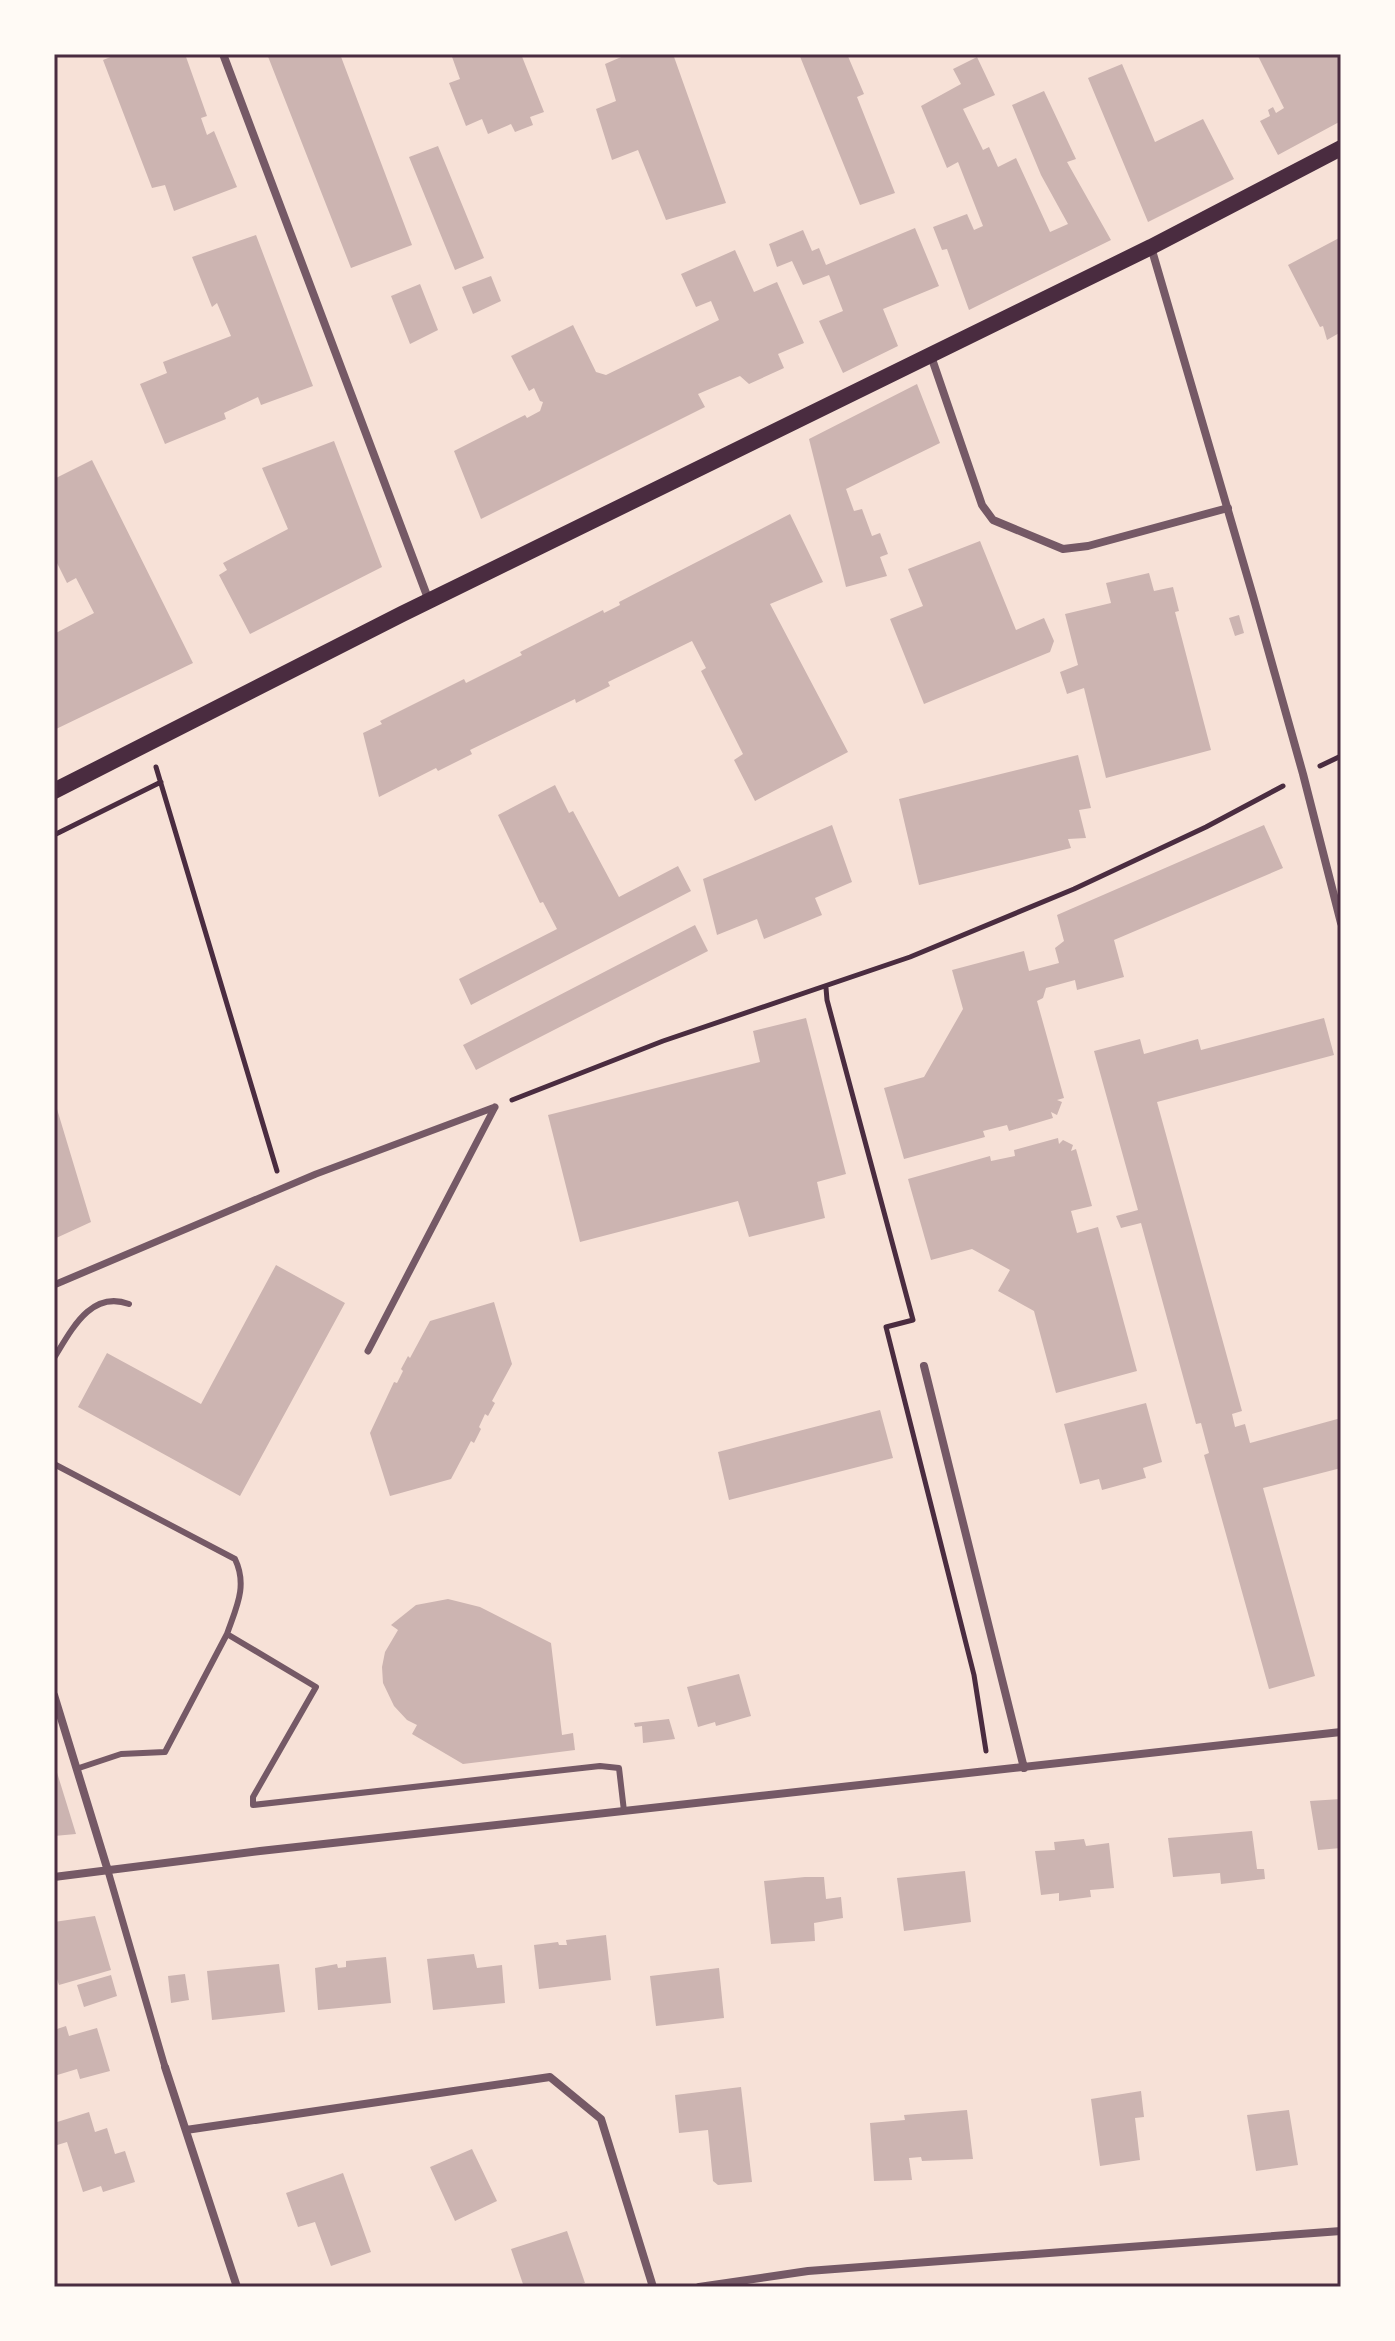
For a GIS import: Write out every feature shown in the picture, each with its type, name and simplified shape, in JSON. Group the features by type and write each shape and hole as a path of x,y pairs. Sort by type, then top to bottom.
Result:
{"main road":[{"path":"54,791 429,601 1151,247 1341,148"}],"street":[{"path":"223,54 429,601"},
{"path":"1151,247 1303,774 1341,923"},
{"path":"930,355 982,505 993,520 1063,549 1088,546 1228,508"},
{"path":"1331,885 1341,883"},
{"path":"54,1285 282,1188 495,1107"},
{"path":"368,1351 495,1107"},
{"path":"924,1366 1024,1768"},
{"path":"54,1695 165,2067 237,2287"},
{"path":"54,1877 260,1851 1341,1732"},
{"path":"186,2130 550,2077 601,2119 653,2287"},
{"path":"699,2287 808,2271 1341,2231"}],"lane":[{"path":"54,1358 92,1307 116,1299 129,1304"},
{"path":"54,1464 235,1559 243,1588 227,1634 165,1752 121,1754 76,1769"},
{"path":"227,1634 316,1687 253,1797 253,1805 600,1766 619,1768 624,1811"}],"path":[{"path":"149,743 282,1188"},
{"path":"495,1107 663,1041 910,957 1006,918 1193,833 1303,774"},
{"path":"54,835 161,782"}],"building":[{"path":"118,54 185,54 207,116 201,118 207,135 214,131 237,187 174,211 165,185 152,188 103,60"},
{"path":"267,54 340,54 412,245 351,268"},
{"path":"451,54 521,54 544,112 530,117 533,125 515,132 511,124 488,134 482,119 466,126 449,83 460,79"},
{"path":"628,54 673,54 726,203 666,220 638,150 612,160 596,109 616,101 605,64"},
{"path":"799,54 847,54 864,94 857,97 895,193 860,205"},
{"path":"1257,54 1341,54 1341,121 1278,155 1260,121 1270,116 1268,110 1273,107 1276,113 1284,108"},
{"path":"977,57 995,95 963,109 983,150 989,147 998,167 1016,158 1050,232 1068,224 1041,175 1012,105 1044,91 1076,159 1067,162 1111,240 969,310 947,249 942,250 933,227 967,214 974,230 983,226 958,162 947,168 921,106 961,84 953,69"},
{"path":"1122,64 1155,142 1203,119 1234,179 1148,222 1088,78"},
{"path":"438,146 484,258 455,270 409,157"},
{"path":"915,228 939,286 883,309 898,346 843,373 819,321 843,311 829,275 803,285 792,261 777,267 769,244 803,230 812,251 819,248 826,265"},
{"path":"256,235 313,386 261,405 258,397 224,413 226,419 165,444 140,384 167,373 163,362 231,336 217,303 212,307 192,257"},
{"path":"1341,237 1341,332 1327,340 1323,326 1320,327 1288,265"},
{"path":"735,250 754,292 777,282 804,343 778,354 784,368 749,384 740,376 698,394 705,407 481,519 454,451 525,415 527,418 540,411 543,402 534,388 529,391 511,356 573,325 596,372 606,375 719,320 711,301 696,307 681,274"},
{"path":"491,276 501,301 473,314 462,287"},
{"path":"420,284 438,330 410,344 391,296"},
{"path":"917,384 940,443 846,489 854,511 862,509 872,536 880,533 888,554 880,557 887,576 846,587 809,439"},
{"path":"334,441 382,567 250,634 219,575 227,570 223,563 288,529 262,468"},
{"path":"92,460 193,663 54,730 54,634 94,613 76,578 67,583 54,557 54,479"},
{"path":"790,514 823,582 770,604 848,752 755,801 734,760 743,754 701,671 706,668 692,641 608,682 610,686 576,703 575,699 470,750 472,754 438,771 436,768 379,797 363,733 382,724 380,721 464,679 466,683 522,655 520,652 603,610 604,613 620,605 619,602"},
{"path":"980,541 1016,630 1044,618 1054,641 1050,652 924,704 890,619 923,606 908,569"},
{"path":"1149,573 1154,591 1173,587 1179,611 1175,612 1211,750 1106,778 1084,688 1067,694 1060,672 1078,665 1065,614 1111,603 1106,583"},
{"path":"1239,615 1244,633 1235,636 1229,618"},
{"path":"1078,755 1091,808 1079,810 1086,838 1068,839 1071,848 919,885 899,799"},
{"path":"555,785 569,813 573,811 619,897 678,866 691,891 471,1005 459,979 557,929 543,902 540,903 498,815"},
{"path":"832,825 852,882 815,898 822,915 764,939 757,919 717,935 703,879"},
{"path":"1264,825 1283,868 1114,940 1124,977 1077,990 1075,980 1046,988 1043,998 1037,1001 1064,1098 1057,1100 1062,1102 1057,1115 1051,1112 1053,1118 1009,1131 1007,1125 983,1131 985,1137 904,1159 884,1088 924,1077 963,1009 952,970 1024,951 1029,971 1059,963 1055,948 1064,941 1057,915"},
{"path":"695,925 708,951 476,1070 463,1045"},
{"path":"806,1018 846,1174 817,1182 825,1218 749,1237 738,1201 580,1242 548,1115 760,1062 753,1031"},
{"path":"1324,1018 1334,1055 1157,1102 1242,1411 1232,1414 1235,1427 1245,1424 1250,1443 1341,1418 1341,1468 1263,1488 1315,1676 1269,1689 1204,1455 1209,1453 1201,1423 1196,1424 1141,1223 1121,1228 1116,1216 1138,1210 1094,1051 1140,1039 1144,1054 1198,1039 1201,1050"},
{"path":"54,1099 91,1222 54,1239"},
{"path":"1058,1138 1059,1144 1063,1140 1073,1145 1071,1151 1076,1149 1092,1206 1071,1211 1077,1233 1098,1227 1137,1371 1056,1393 1034,1311 998,1291 1010,1270 972,1249 931,1260 908,1179 990,1156 991,1161 1015,1156 1014,1150"},
{"path":"276,1265 345,1303 240,1496 78,1407 107,1353 201,1404"},
{"path":"494,1302 512,1364 492,1401 495,1403 488,1416 485,1414 474,1443 471,1441 451,1479 390,1496 370,1433 394,1382 397,1383 403,1371 401,1369 430,1321"},
{"path":"1146,1403 1162,1462 1143,1468 1146,1478 1102,1490 1099,1479 1080,1484 1064,1424"},
{"path":"880,1410 893,1458 729,1500 718,1452"},
{"path":"448,1599 480,1607 551,1643 562,1735 573,1733 575,1750 463,1764 412,1734 417,1725 407,1720 394,1706 383,1683 385,1652 398,1630 391,1625 416,1605"},
{"path":"739,1674 751,1716 716,1726 715,1722 698,1727 687,1687"},
{"path":"669,1719 675,1739 643,1743 642,1726 635,1727 634,1723"},
{"path":"55,1766 76,1834 54,1836"},
{"path":"1341,1799 1341,1848 1318,1850 1310,1801"},
{"path":"1252,1831 1257,1869 1264,1869 1265,1879 1221,1884 1220,1873 1173,1877 1168,1838"},
{"path":"1084,1839 1086,1846 1109,1843 1114,1888 1090,1890 1091,1897 1059,1901 1059,1893 1041,1895 1035,1851 1055,1850 1054,1842"},
{"path":"965,1871 971,1922 904,1931 897,1878"},
{"path":"824,1877 826,1899 841,1897 843,1918 814,1923 815,1941 771,1944 764,1881"},
{"path":"95,1916 111,1970 59,1985 54,1976 54,1922"},
{"path":"606,1935 611,1980 539,1989 534,1945 558,1942 559,1945 567,1945 566,1940"},
{"path":"474,1954 477,1968 502,1965 505,2003 433,2010 427,1959"},
{"path":"386,1957 391,2003 318,2010 315,1968 337,1964 338,1968 346,1967 346,1961"},
{"path":"279,1964 285,2012 212,2020 207,1971"},
{"path":"719,1968 724,2018 656,2026 650,1976"},
{"path":"185,1974 189,2000 171,2003 168,1976"},
{"path":"111,1975 117,1996 84,2007 77,1985"},
{"path":"66,2026 69,2036 97,2028 110,2071 80,2079 77,2069 54,2076 54,2030"},
{"path":"741,2087 752,2182 718,2185 713,2181 708,2130 679,2133 675,2095"},
{"path":"1141,2091 1144,2117 1135,2118 1140,2160 1100,2166 1091,2099"},
{"path":"967,2110 973,2159 922,2161 921,2157 909,2158 912,2180 874,2181 870,2123 905,2120 904,2115"},
{"path":"1289,2110 1298,2165 1256,2171 1247,2115"},
{"path":"89,2112 95,2132 107,2128 115,2154 125,2151 135,2182 103,2192 101,2186 83,2192 67,2142 54,2146 54,2123"},
{"path":"472,2149 497,2201 455,2221 430,2167"},
{"path":"343,2173 371,2252 331,2266 315,2222 298,2227 286,2193"},
{"path":"567,2231 585,2283 571,2287 524,2287 511,2249"}]}
